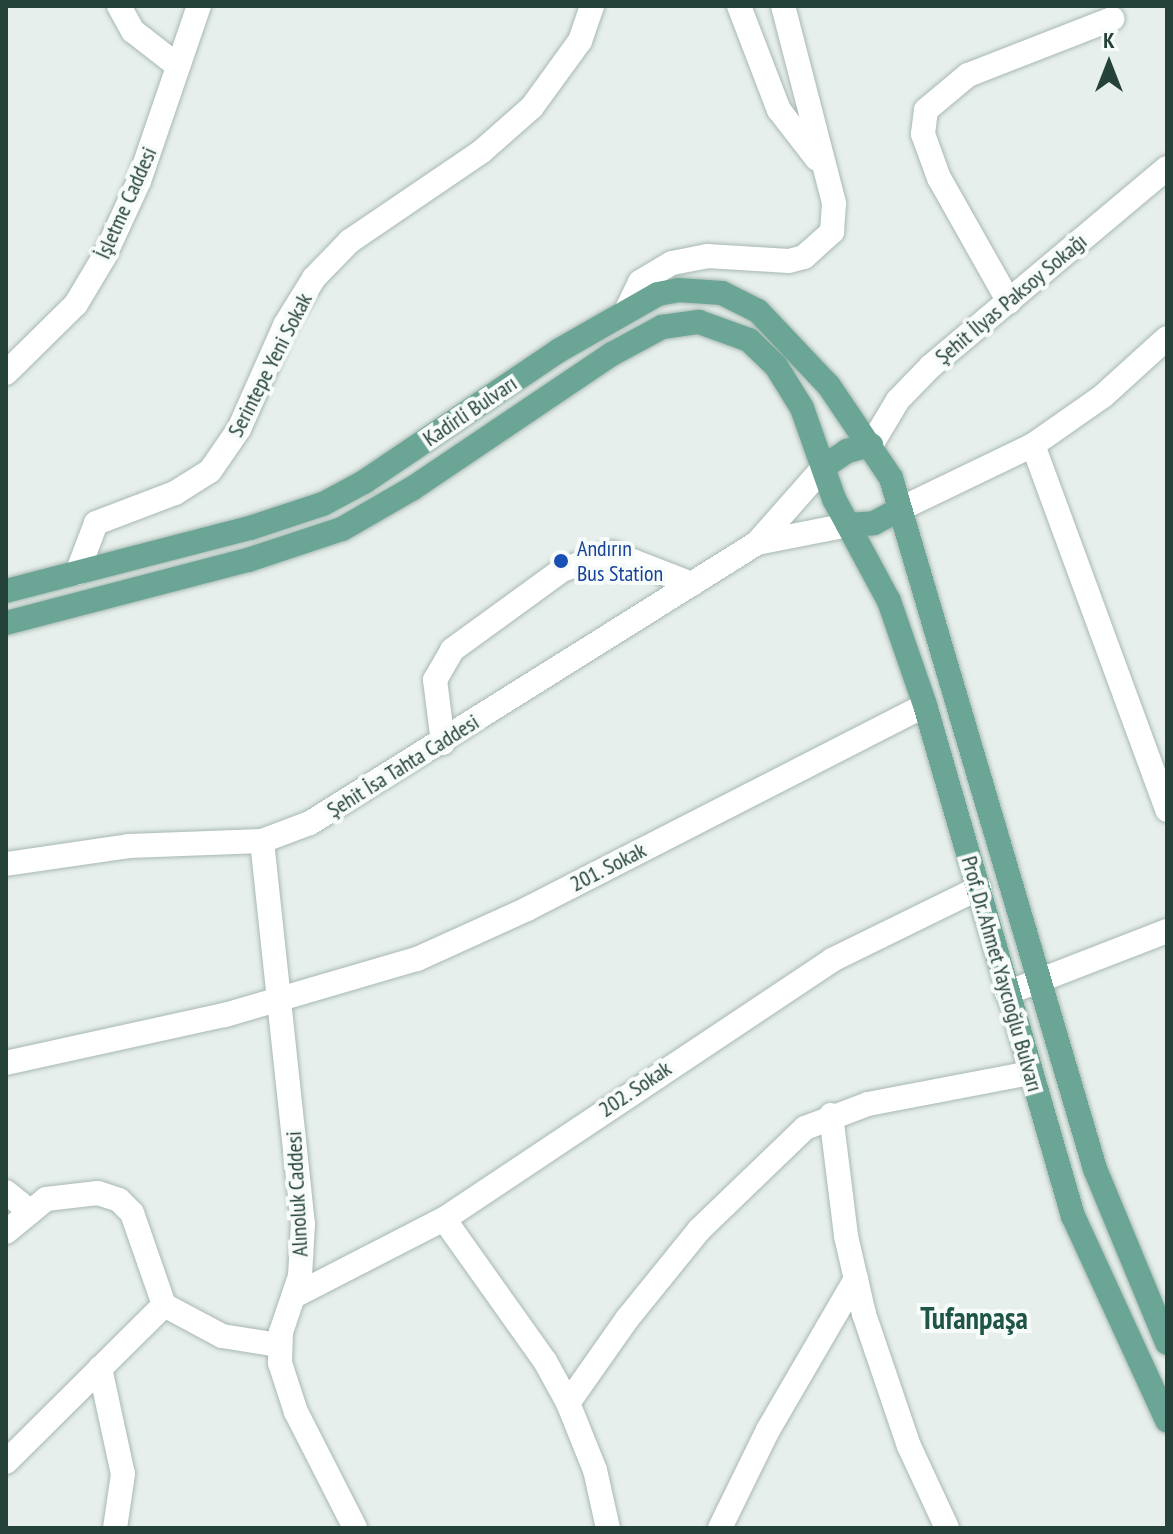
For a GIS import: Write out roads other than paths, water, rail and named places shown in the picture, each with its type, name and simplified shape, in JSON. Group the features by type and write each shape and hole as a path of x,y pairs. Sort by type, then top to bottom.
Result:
{"main road":[{"name":"Kadirli Bulvarı","path":"6,591 323,504 627,309 678,290 722,293 742,302 792,343 871,445 891,478 898,510"},
{"name":"Kadirli Bulvarı","path":"6,623 248,560 342,529 413,488 612,354 646,334 681,322 734,332 764,353 802,408 848,525"},
{"path":"825,466 847,451 871,445"},
{"path":"848,525 874,523 898,510"},
{"name":"Prof. Dr. Ahmet Yaycıoğlu Bulvarı","path":"898,510 1043,981 1095,1169 1167,1343"},
{"name":"Prof. Dr. Ahmet Yaycıoğlu Bulvarı","path":"848,525 883,587 925,705 1030,1073 1078,1227 1167,1420"}],"street":[{"path":"119,6 133,31 178,66"},
{"name":"İşletme Caddesi","path":"6,373 39,345 96,270 139,181 199,6"},
{"name":"Serintepe Yeni Sokak","path":"77,573 96,523 175,493 210,471 239,429 285,325 323,268 350,241 481,152 532,107 573,53 592,6"},
{"path":"739,6 779,110 823,166"},
{"path":"627,309 640,282 672,263 729,256 770,263 804,257 832,232 835,217 783,6"},
{"path":"1009,302 939,178 923,134 926,110 968,75 1112,19"},
{"name":"Şehit İlyas Paksoy Sokağı","path":"871,445 913,382 1167,168"},
{"path":"898,510 1033,445 1103,396 1167,339"},
{"path":"1033,445 1167,810"},
{"name":"Şehit İsa Tahta Caddesi","path":"6,864 129,846 262,841 310,823 443,743 757,543 825,466"},
{"name":"Şehit İsa Tahta Caddesi","path":"757,543 848,525"},
{"path":"443,743 435,680 452,650 562,570 612,553 692,584"},
{"name":"201. Sokak","path":"6,1063 196,1022 278,996 373,973 467,938 925,705"},
{"name":"Alınoluk Caddesi","path":"262,841 303,1224 294,1296 279,1345"},
{"name":"202. Sokak","path":"294,1296 444,1219 799,980 979,888"},
{"path":"1007,993 1167,931"},
{"path":"568,1403 699,1230 781,1148 831,1115 1030,1073"},
{"path":"831,1115 856,1279 894,1408 947,1528"},
{"path":"6,1192 28,1210"},
{"path":"6,1232 28,1210 46,1199 71,1194 119,1200 132,1213 164,1305 222,1336 279,1345 296,1412 355,1528"},
{"path":"444,1219 545,1361 568,1403 595,1470 608,1528"},
{"path":"720,1528 768,1430 856,1279"},
{"path":"6,1462 164,1305"},
{"path":"100,1368 123,1474 115,1528"}],"place":[{"name":"Andırın Bus Station","path":"561,561"}],"district":[{"name":"Tufanpaşa","path":"974,1318"}]}
